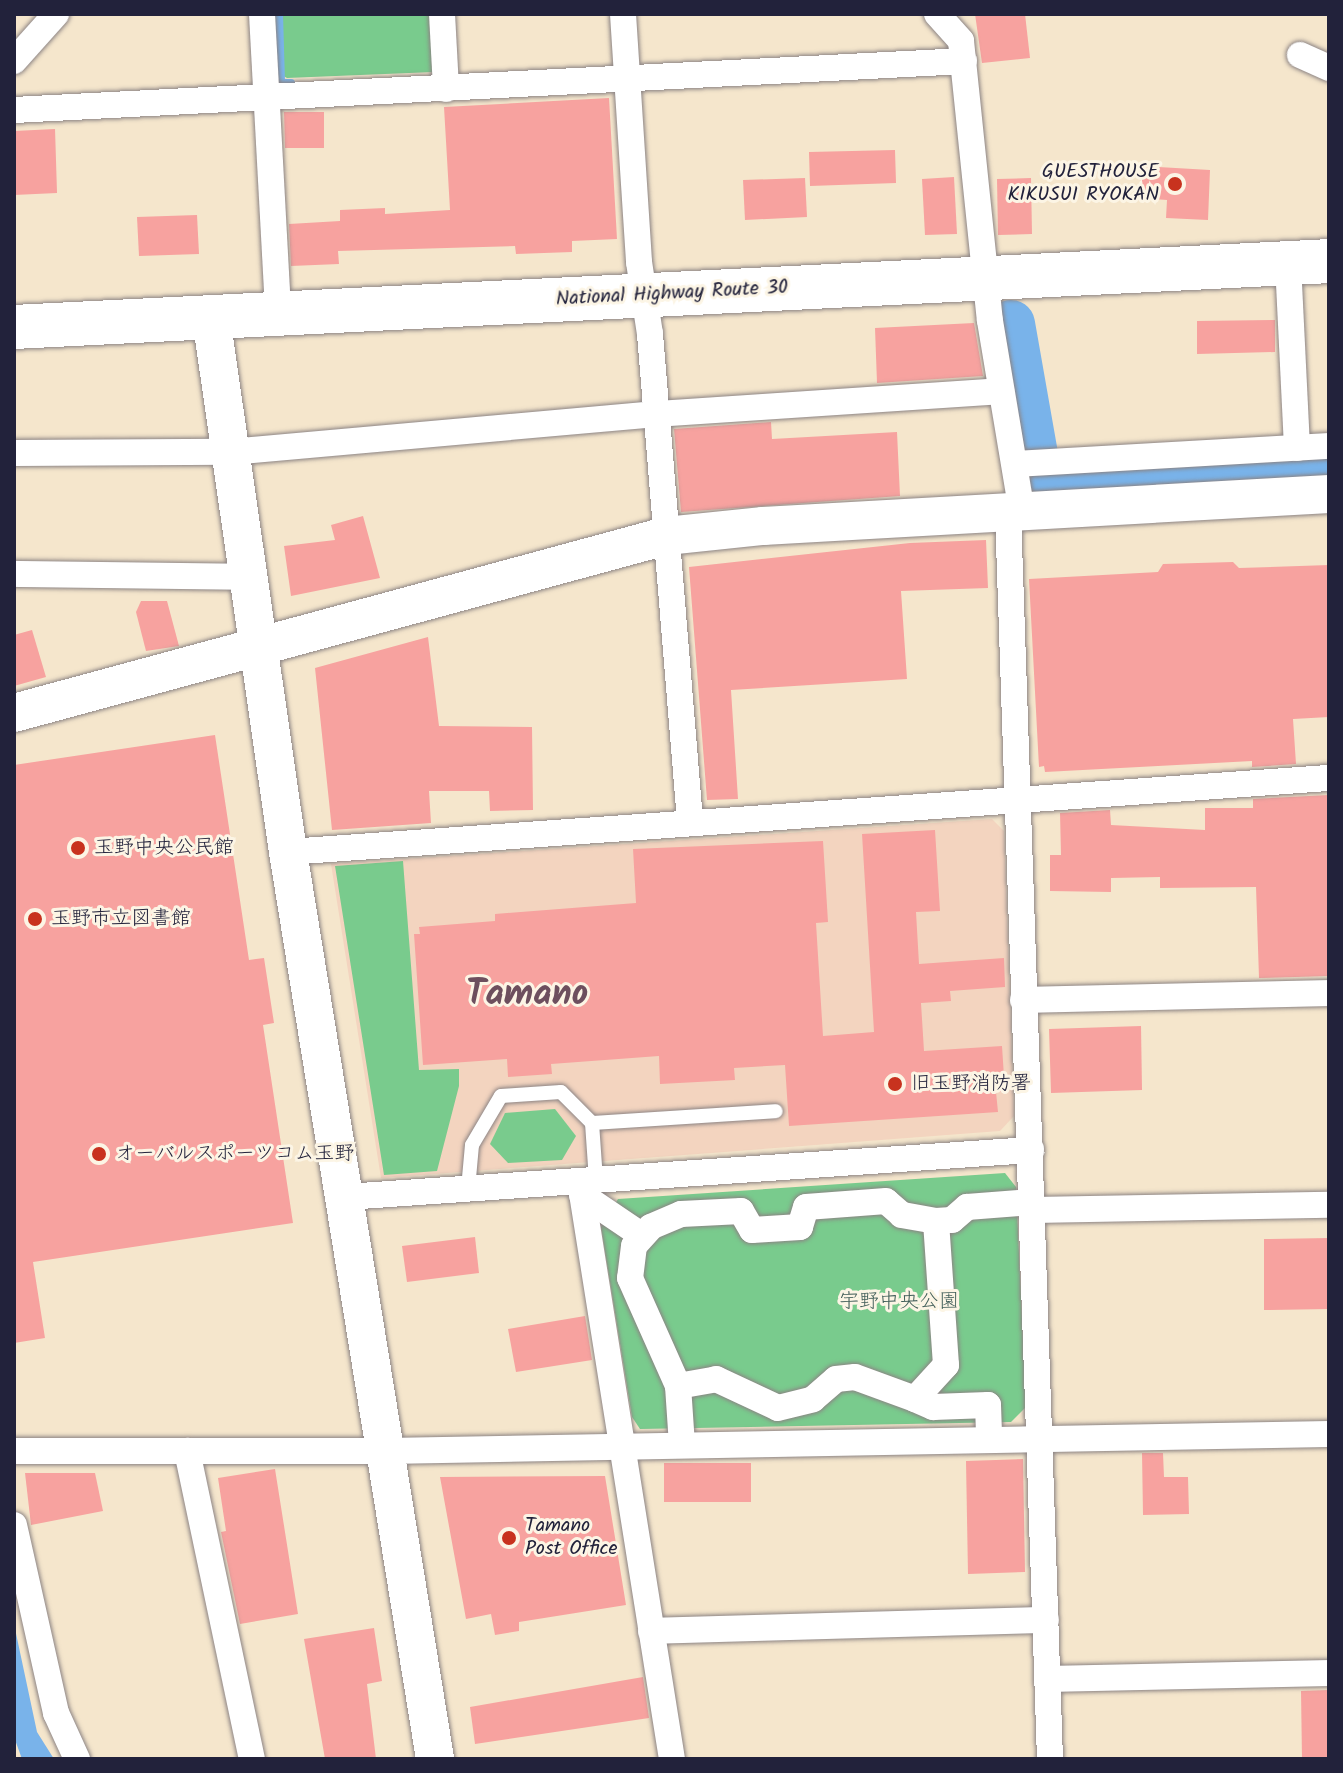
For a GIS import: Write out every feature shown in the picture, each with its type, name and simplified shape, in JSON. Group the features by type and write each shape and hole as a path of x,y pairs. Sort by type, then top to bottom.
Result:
{"highway":[{"name":"National Highway Route 30","path":"14,327 1308,262"}],"street":[{"path":"14,61 56,14"},
{"path":"262,14 278,313"},
{"path":"442,14 446,89"},
{"path":"623,14 690,820"},
{"path":"937,14 961,41 1001,391 1028,463 1015,512 1016,799 1033,1206 1050,1759"},
{"path":"1300,55 1329,68"},
{"path":"14,110 628,81 964,61"},
{"path":"1297,448 1308,262"},
{"path":"211,317 288,852 435,1759"},
{"path":"14,453 230,452 656,414 1001,391"},
{"path":"1028,463 1329,446"},
{"path":"14,713 666,536 763,526 1329,494"},
{"path":"14,574 248,577"},
{"path":"288,852 690,820 1329,778"},
{"path":"1023,1000 1329,993"},
{"path":"346,1197 586,1185 1031,1150"},
{"path":"586,1185 641,1235"},
{"path":"586,1185 622,1445 672,1759"},
{"path":"682,1445 678,1386 633,1294 629,1263 641,1235 681,1214 741,1211 752,1230 800,1227 806,1207 886,1201 902,1215 936,1221 952,1220 967,1207 1329,1205"},
{"path":"915,1399 946,1365 936,1221"},
{"path":"678,1386 716,1379 778,1408 813,1399 836,1379 855,1377 933,1407 988,1405 989,1439"},
{"path":"14,1451 386,1451 1329,1434"},
{"path":"187,1451 252,1759"},
{"path":"14,1525 56,1713 77,1759"},
{"path":"651,1631 1046,1620"},
{"path":"1048,1679 1329,1673"}],"lane":[{"path":"468,1189 472,1145 501,1096 561,1092 592,1123 776,1111"},
{"path":"586,1185 592,1123"}],"shaded area":[{"path":"992,819 1004,831 1014,1116 1000,1131 381,1178 331,864"}],"green space":[{"path":"274,14 431,14 434,72 287,78 276,72"},
{"path":"403,861 419,1070 459,1069 459,1086 437,1171 384,1175 335,866"},
{"path":"555,1109 576,1136 562,1160 508,1163 490,1144 505,1113"},
{"name":"宇野中央公園","path":"1005,1173 1016,1187 1026,1407 1011,1422 640,1429 632,1417 601,1227 618,1199"}],"water":[{"path":"14,1624 37,1732 54,1759 22,1759 14,1737"}],"building":[{"path":"975,14 1025,14 1030,58 982,63"},
{"path":"609,98 617,239 572,241 572,252 516,254 515,246 338,251 339,264 291,266 289,224 340,221 340,210 385,208 385,214 450,210 444,107"},
{"path":"284,112 324,112 324,148 285,148"},
{"path":"55,129 57,193 14,195 14,131"},
{"path":"895,150 896,183 810,186 809,152"},
{"name":"GUESTHOUSE KIKUSUI RYOKAN","path":"1141,166 1210,170 1208,220 1166,218 1167,200 1139,198"},
{"path":"954,177 957,234 925,235 922,179"},
{"path":"805,178 807,217 745,220 743,180"},
{"path":"1031,178 1032,234 998,235 997,179"},
{"path":"197,215 199,254 139,256 137,217"},
{"path":"1275,320 1275,352 1197,354 1197,321"},
{"path":"974,323 983,376 877,383 875,328"},
{"path":"771,422 772,439 897,432 900,496 681,512 674,429"},
{"path":"363,516 380,578 291,596 284,546 335,540 331,525"},
{"path":"986,540 988,588 901,591 907,679 731,690 738,799 707,800 689,567 910,543"},
{"path":"1233,562 1239,568 1329,565 1329,717 1293,719 1296,764 1252,767 1252,761 1045,772 1044,766 1039,767 1029,579 1158,572 1163,564"},
{"path":"141,601 167,601 179,646 146,651 136,612"},
{"path":"32,630 46,677 14,686 14,635"},
{"path":"428,637 439,726 532,727 533,810 490,811 489,791 429,791 431,823 332,830 315,668"},
{"path":"215,735 249,960 264,958 274,1023 263,1025 293,1223 33,1262 45,1338 14,1343 14,765"},
{"path":"1329,795 1329,976 1259,978 1256,887 1160,888 1160,877 1111,878 1111,892 1050,891 1050,855 1061,855 1060,813 1110,810 1111,825 1205,830 1205,808 1253,808 1253,799"},
{"path":"935,830 940,911 916,912 919,964 1004,958 1005,987 950,991 951,1001 921,1003 924,1051 1002,1046 1005,1092 996,1092 998,1112 789,1126 785,1065 734,1068 735,1080 660,1084 659,1056 551,1064 552,1074 508,1077 507,1059 423,1065 414,934 420,934 419,927 495,921 495,914 636,903 633,849 823,841 828,922 816,923 823,1036 874,1032 862,834"},
{"path":"1141,1026 1142,1090 1051,1093 1049,1029"},
{"path":"475,1237 479,1273 407,1282 402,1246"},
{"path":"1329,1238 1329,1309 1264,1310 1264,1239"},
{"path":"585,1316 592,1360 516,1372 508,1329"},
{"path":"1142,1453 1163,1453 1164,1477 1188,1477 1189,1514 1143,1515"},
{"path":"1023,1459 1025,1572 968,1574 966,1461"},
{"path":"664,1463 751,1463 751,1502 664,1502"},
{"path":"275,1469 298,1614 240,1624 221,1532 226,1531 218,1478"},
{"path":"25,1473 95,1473 103,1511 31,1525"},
{"path":"605,1476 626,1605 519,1622 519,1631 495,1635 491,1614 466,1619 440,1477"},
{"path":"374,1628 382,1681 367,1684 376,1759 325,1759 304,1639"},
{"path":"643,1677 649,1718 475,1744 470,1707"},
{"path":"1329,1690 1329,1759 1302,1759 1301,1691"}],"waterway":[{"path":"279,14 281,83 291,83"},
{"path":"1011,324 1039,483 1329,465"}],"place":[{"name":"GUESTHOUSE KIKUSUI RYOKAN","path":"1175,184"},
{"name":"玉野中央公民館","path":"78,848"},
{"name":"玉野市立図書館","path":"35,919"},
{"name":"旧玉野消防署","path":"895,1084"},
{"name":"オーバルスポーツコム玉野","path":"99,1154"},
{"name":"Tamano Post Office","path":"509,1538"}],"district":[{"name":"Tamano","path":"527,995"}]}
